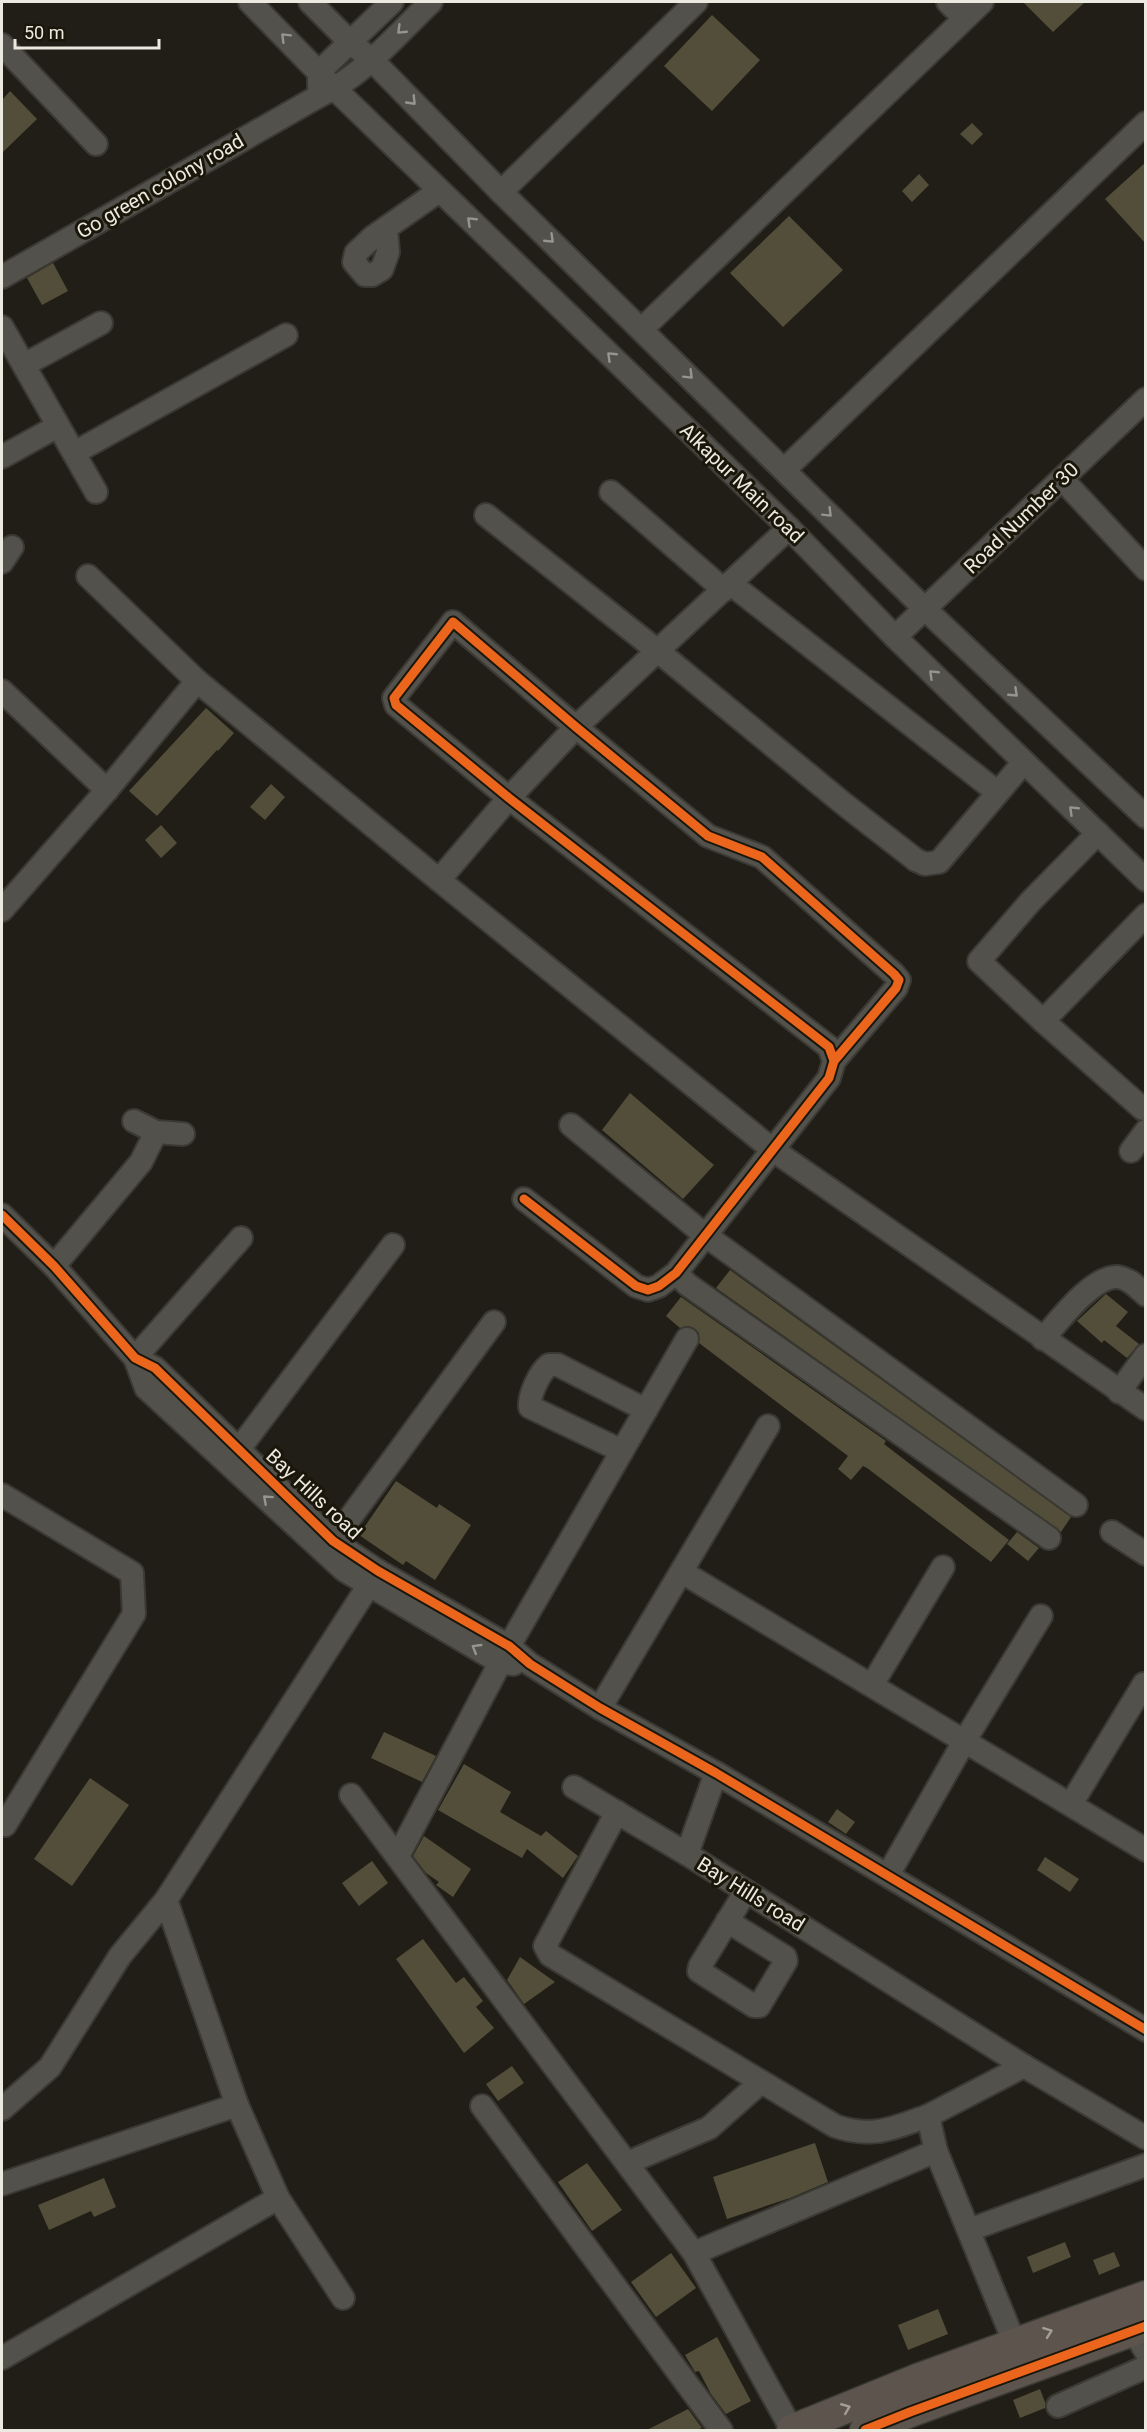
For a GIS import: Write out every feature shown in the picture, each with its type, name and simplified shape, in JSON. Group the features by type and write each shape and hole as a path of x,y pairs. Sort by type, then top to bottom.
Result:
{"main road":[{"path":"792,2430 920,2378 1146,2296"},
{"path":"865,2430 1141,2336"}],"street":[{"name":"Alkapur Main road","path":"250,2 319,72 327,92 439,190 789,528 895,637 1146,880"},
{"name":"Alkapur Main road","path":"310,2 351,43 371,59 501,192 926,609 1146,817"},
{"path":"319,72 392,2"},
{"name":"Go green colony road","path":"2,277 327,92 371,59 431,2"},
{"path":"501,192 696,2"},
{"path":"948,2 964,18"},
{"path":"642,329 982,2"},
{"path":"2,45 96,144"},
{"path":"784,470 1146,123"},
{"path":"386,228 439,190"},
{"path":"13,357 101,323"},
{"path":"2,327 13,357 58,426 96,492"},
{"path":"74,453 285,335"},
{"name":"Road Number 30","path":"895,637 1146,399"},
{"path":"2,457 58,426"},
{"path":"1062,479 1146,569"},
{"path":"611,492 728,587 997,792"},
{"path":"486,515 843,804 916,860 925,864 939,862 1024,762"},
{"path":"439,880 509,798 576,728 789,528"},
{"path":"88,576 197,681 773,1150 1119,1392 1146,1408"},
{"path":"524,1199 636,1286 648,1290 676,1273 829,1078 834,1061 896,988 899,980 762,857 708,836 576,728 453,622 394,698 396,705 509,798 829,1047 834,1061"},
{"path":"3,907 107,790 197,681"},
{"path":"2,691 107,790"},
{"path":"1098,833 1032,901 979,961 1043,1021 1143,1108"},
{"path":"1043,1021 1146,915"},
{"path":"134,1121 156,1132 183,1134"},
{"path":"571,1125 705,1235 1076,1505"},
{"path":"1131,1151 1146,1131"},
{"path":"54,1266 141,1162 156,1132"},
{"name":"Bay Hills road","path":"2,1215 54,1266 135,1358 155,1368 373,1578"},
{"path":"241,1238 135,1358 146,1388 344,1570 373,1578 505,1655 531,1664 600,1708 716,1773 1146,2030"},
{"path":"239,1449 393,1245"},
{"path":"676,1273 688,1285 1049,1538"},
{"path":"1043,1339 1098,1283 1117,1277 1132,1282 1146,1295"},
{"path":"333,1541 494,1322"},
{"path":"398,1856 505,1655 687,1339"},
{"path":"1119,1392 1146,1355"},
{"path":"622,1451 531,1407 530,1400 543,1369 549,1365 558,1365 645,1410"},
{"path":"600,1708 768,1426"},
{"path":"2,1495 132,1573 134,1614 4,1825"},
{"path":"1112,1532 1146,1554"},
{"path":"872,1685 943,1568"},
{"path":"682,1572 1146,1850"},
{"path":"2,2109 50,2067 120,1956 166,1900 373,1578"},
{"path":"888,1875 965,1740 1041,1617"},
{"path":"1071,1804 1144,1684"},
{"name":"Bay Hills road","path":"716,1773 687,1854 1024,2066 1146,2138"},
{"path":"574,1787 687,1854"},
{"path":"351,1795 694,2253 792,2430"},
{"path":"617,1812 545,1946 550,1955 835,2126 855,2133 885,2131 928,2116 1024,2066"},
{"path":"727,1922 746,1891"},
{"path":"166,1900 237,2105 278,2198 343,2298"},
{"path":"627,2163 710,2128 761,2082"},
{"path":"2,2184 237,2105"},
{"path":"482,2106 721,2430"},
{"path":"928,2116 936,2151 1015,2344"},
{"path":"694,2253 936,2151"},
{"path":"969,2230 1146,2165"},
{"path":"2,2358 278,2198"},
{"path":"1058,2406 1146,2367"}],"building":[{"path":"1023,2 1085,2 1053,32"},
{"path":"712,15 760,60 712,111 664,66"},
{"path":"10,91 37,119 2,153 2,100"},
{"path":"972,123 983,134 972,145 960,134"},
{"path":"1146,162 1146,244 1105,199"},
{"path":"919,174 929,185 912,202 902,191"},
{"path":"789,216 843,270 783,327 730,273"},
{"path":"53,263 68,291 42,305 27,278"},
{"path":"206,708 234,733 157,816 129,791"},
{"path":"271,784 285,797 265,820 250,807"},
{"path":"161,825 177,843 161,858 145,840"},
{"path":"630,1093 714,1165 683,1199 602,1130"},
{"path":"730,1270 1071,1517 1061,1532 716,1288"},
{"path":"1106,1294 1128,1312 1116,1326 1139,1344 1127,1358 1104,1340 1102,1343 1077,1321"},
{"path":"681,1297 886,1441 884,1444 1009,1540 991,1562 867,1468 863,1466 851,1480 838,1469 848,1456 699,1343 699,1333 694,1328 688,1326 680,1328 666,1316"},
{"path":"396,1481 437,1508 439,1504 471,1525 435,1580 406,1561 403,1565 359,1535"},
{"path":"1017,1532 1039,1548 1028,1561 1007,1544"},
{"path":"384,1732 436,1756 422,1782 371,1758"},
{"path":"464,1764 511,1792 500,1812 541,1836 546,1831 578,1856 563,1878 527,1849 522,1858 438,1810"},
{"path":"90,1778 129,1805 72,1886 34,1859"},
{"path":"837,1809 855,1822 846,1834 828,1822"},
{"path":"424,1836 471,1869 453,1897 436,1885 439,1882 426,1873 413,1856"},
{"path":"1045,1857 1079,1879 1070,1892 1037,1870"},
{"path":"372,1861 388,1883 359,1906 342,1883"},
{"path":"423,1939 456,1983 464,1977 483,2001 476,2007 494,2028 464,2053 396,1959"},
{"path":"520,1957 555,1982 524,2004 507,1980"},
{"path":"512,2066 524,2083 498,2101 486,2084"},
{"path":"815,2143 828,2182 790,2198 727,2219 713,2177"},
{"path":"587,2163 622,2210 592,2231 558,2182"},
{"path":"104,2178 116,2207 94,2217 91,2211 49,2230 38,2205"},
{"path":"1065,2242 1071,2257 1033,2273 1027,2257"},
{"path":"1114,2252 1120,2266 1099,2275 1093,2260"},
{"path":"671,2253 696,2288 656,2317 631,2282"},
{"path":"938,2309 948,2334 908,2350 898,2325"},
{"path":"717,2337 751,2401 726,2414 711,2394 699,2371 695,2372 685,2355"},
{"path":"1040,2389 1045,2408 1020,2418 1013,2400"},
{"path":"688,2409 702,2428 697,2430 647,2430"}],"cycle path":[{"path":"524,1199 636,1286 648,1290 659,1286 676,1273 829,1078 834,1061 829,1047 509,798 396,705 394,698 453,622 708,836 762,857 894,974 899,980 896,988 834,1061"},
{"path":"2,1215 54,1266 135,1358 155,1368 333,1541 378,1571 509,1646 530,1664 600,1708 716,1773 1146,2030"},
{"path":"865,2430 1146,2326"}]}
